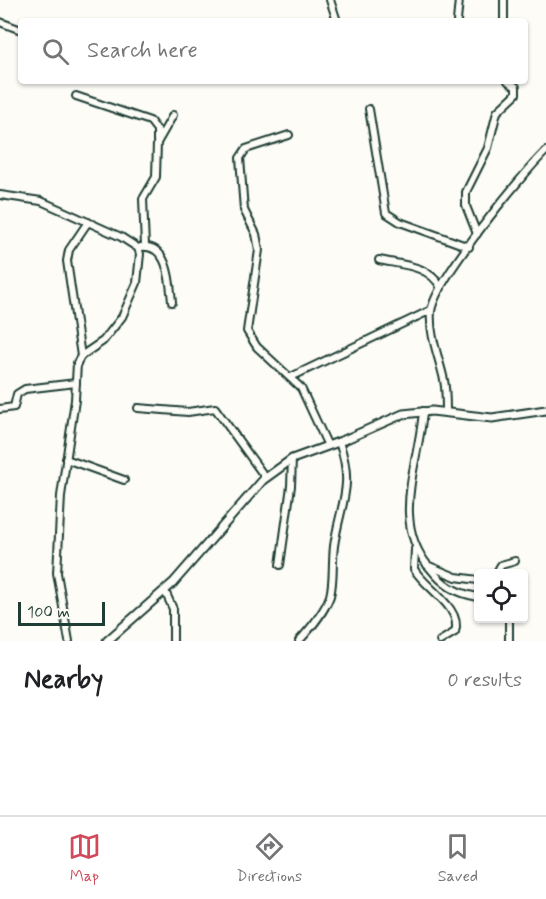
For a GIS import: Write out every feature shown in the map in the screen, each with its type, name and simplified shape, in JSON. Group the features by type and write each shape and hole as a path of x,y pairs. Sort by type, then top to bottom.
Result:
{"street":[{"path":"330,0 336,18"},
{"path":"457,18 459,0"},
{"path":"504,0 504,18"},
{"path":"0,22 18,29"},
{"path":"477,234 466,206 466,192 488,148 498,112 516,94 516,87 512,84"},
{"path":"69,641 57,573 59,517 77,363 81,356 103,341 122,317 136,283 141,260 142,202 156,177 157,143 157,129 150,121 76,96"},
{"path":"369,110 386,213 400,222 469,247"},
{"path":"157,143 173,115"},
{"path":"289,135 253,146 241,153 243,210 259,242 248,336 256,347 301,388 328,447"},
{"path":"446,412 444,380 432,331 431,310 441,288 477,234 528,169 546,152"},
{"path":"0,195 25,196 41,201 157,253 165,262 172,302"},
{"path":"81,356 67,261 69,250 88,222"},
{"path":"380,260 429,272 436,277 441,288"},
{"path":"291,377 431,310"},
{"path":"0,409 14,407 17,394 25,389 76,382"},
{"path":"138,408 188,412 214,408 265,477"},
{"path":"108,641 165,591 265,477 292,459 328,447 393,417 423,411 492,418 546,410"},
{"path":"423,411 409,497 409,521 415,549 414,569 428,588 450,608 456,620 455,632 440,641"},
{"path":"299,641 320,615 330,594 335,542 347,483 347,464 339,442"},
{"path":"66,459 123,480"},
{"path":"280,565 291,486 292,459"},
{"path":"415,549 426,565 450,589 474,596"},
{"path":"498,569 501,565 515,561"},
{"path":"426,565 456,577 474,579"},
{"path":"165,591 173,609 173,641"},
{"path":"509,623 509,641"}]}
